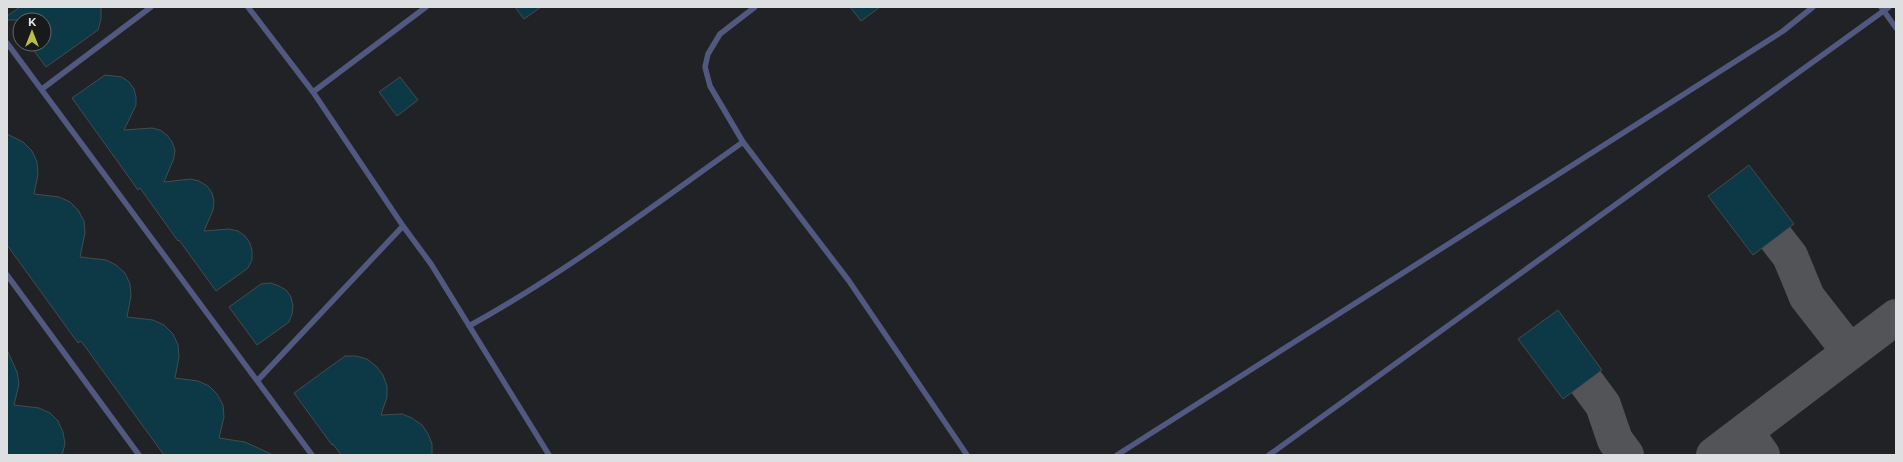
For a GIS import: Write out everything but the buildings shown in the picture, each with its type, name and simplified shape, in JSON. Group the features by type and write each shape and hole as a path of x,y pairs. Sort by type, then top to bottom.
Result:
{"lane":[{"path":"42,89 151,7"},
{"path":"248,7 313,92 403,226 431,264 549,455"},
{"path":"313,92 426,7"},
{"path":"755,7 720,34 708,54 705,67 710,86 743,142 849,281 967,455"},
{"path":"1117,455 1783,31 1813,7"},
{"path":"1269,455 1882,9 1890,7"},
{"path":"1882,9 1896,28"},
{"path":"7,43 258,380 312,455"},
{"path":"469,326 507,305 595,247 743,142"},
{"path":"258,380 403,226"},
{"path":"7,275 140,455"}],"taxiway":[{"path":"1776,238 1790,256 1807,297 1839,338"},
{"path":"1714,455 1896,317"},
{"path":"1586,382 1603,405 1615,440 1626,455"},
{"path":"1752,441 1762,455"}]}
